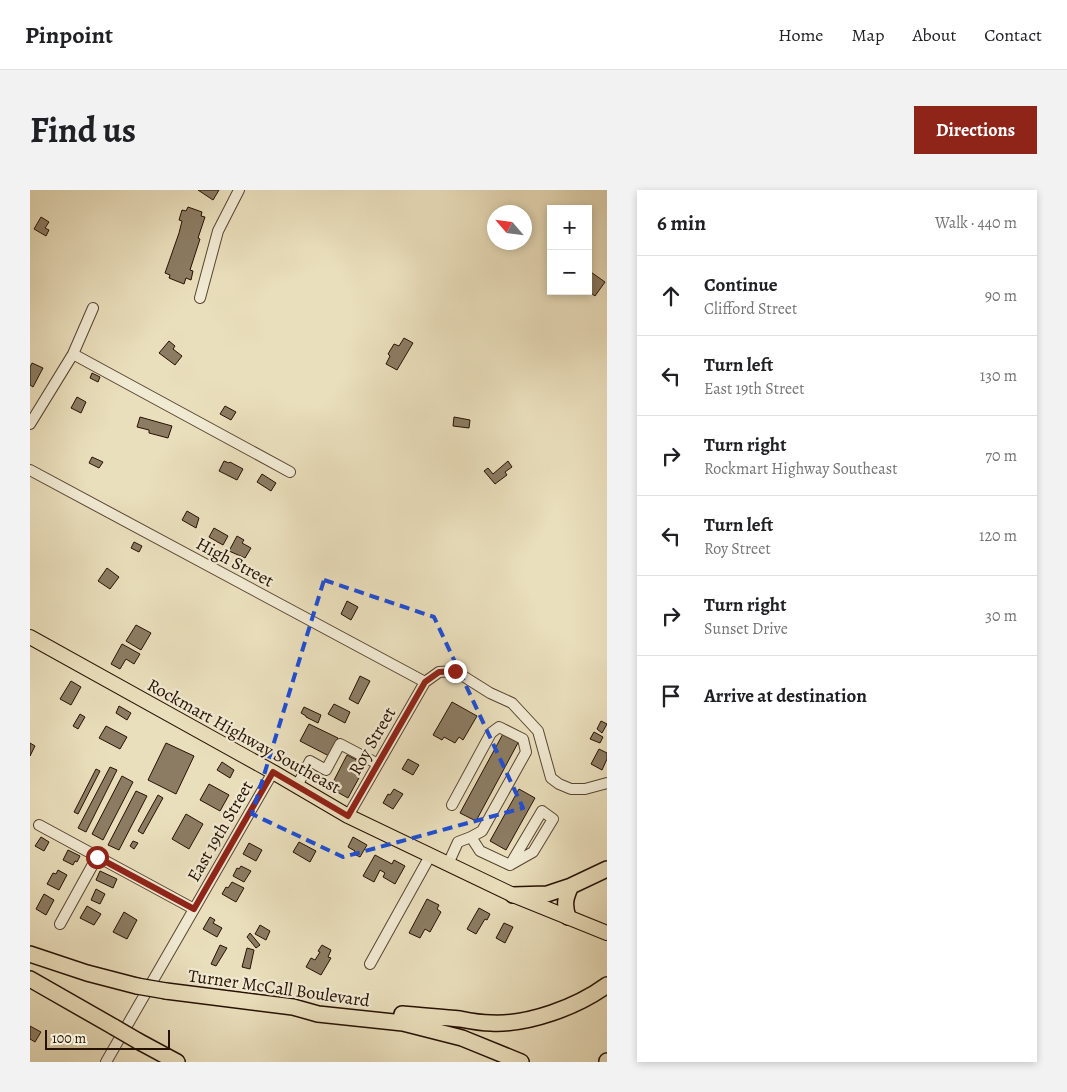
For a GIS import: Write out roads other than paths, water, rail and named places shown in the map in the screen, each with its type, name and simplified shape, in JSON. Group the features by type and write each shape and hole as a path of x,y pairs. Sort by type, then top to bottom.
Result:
{"highway":[{"path":"513,895 547,894 571,886 607,869"},
{"path":"568,917 564,906 566,895 571,886"},
{"name":"Turner McCall Boulevard","path":"30,954 80,971 137,986 293,1007 318,1014 403,1022 462,1038 521,1062"},
{"path":"30,979 177,1062"},
{"path":"293,1007 313,1007 492,1023 542,1016 568,1007 607,985"}],"main road":[{"name":"Rockmart Highway Southeast","path":"32,643 273,772 348,816 513,895 607,933"}],"street":[{"path":"200,298 218,231 239,190"},
{"path":"30,424 73,354 93,308"},
{"path":"73,354 290,472"},
{"name":"High Street","path":"30,470 425,682"},
{"path":"425,682 439,672 455,671 490,693 512,703 538,731 551,778 559,784 571,789 586,789 607,783"},
{"name":"Roy Street","path":"348,816 425,682"},
{"path":"448,864 458,842 482,831 526,752 523,739 499,727 491,734 452,805"},
{"path":"297,786 310,761 326,770 340,744 378,764"},
{"name":"East 19th Street","path":"106,1062 273,772"},
{"path":"542,811 553,819 532,852 510,865 542,811"},
{"path":"39,825 194,909"},
{"path":"471,837 480,851 510,865"},
{"path":"370,964 430,856"},
{"path":"60,924 97,857"}]}
